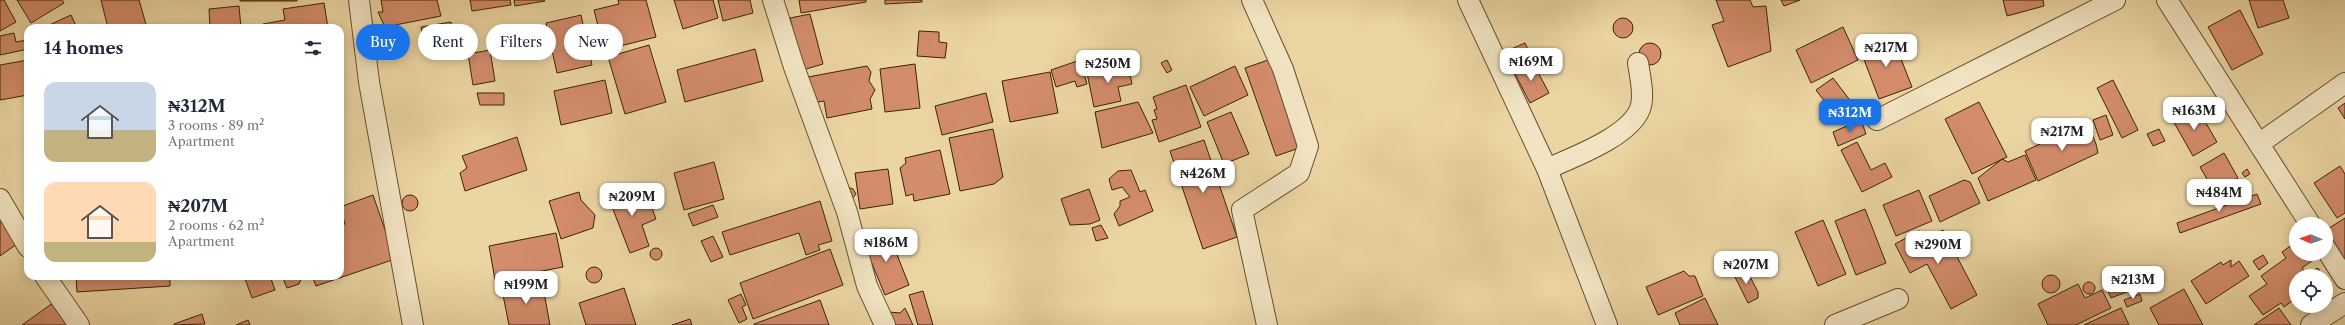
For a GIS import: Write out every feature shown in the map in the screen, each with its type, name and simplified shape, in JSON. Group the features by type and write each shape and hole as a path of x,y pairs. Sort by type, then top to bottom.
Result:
{"street":[{"path":"359,0 369,82 413,325"},
{"path":"773,0 794,67 847,212 867,286 885,325"},
{"path":"1252,0 1283,69 1308,146 1299,173 1242,210 1267,325"},
{"path":"1468,0 1548,169 1607,325"},
{"path":"1877,120 2115,0"},
{"path":"2167,0 2260,143 2306,217"},
{"path":"1548,169 1598,146 1625,128 1640,109 1642,91 1638,63"},
{"path":"2260,143 2345,83"},
{"path":"0,199 24,240"},
{"path":"2333,260 2345,279"},
{"path":"48,280 79,325"},
{"path":"1835,325 1898,299"},
{"path":"2310,325 2345,302"}],"building":[{"path":"0,0 4,0 16,22 0,31"},
{"path":"17,0 62,0 64,3 31,23"},
{"path":"101,0 139,0 146,24 107,24"},
{"path":"297,0 297,1 240,1"},
{"path":"381,0 437,0 441,16 400,24 384,24 378,12 383,12"},
{"path":"470,0 510,0 511,5 472,11"},
{"path":"514,0 544,0 545,1 515,6"},
{"path":"618,0 646,0 656,37 623,45 623,24 598,24 594,10 619,4"},
{"path":"674,0 713,0 718,18 683,29"},
{"path":"718,0 750,0 753,13 723,21"},
{"path":"799,0 866,0 866,2 801,13"},
{"path":"885,0 922,0 922,2 885,4"},
{"path":"1716,0 1750,0 1753,7 1766,6 1771,51 1728,67 1712,25 1724,21"},
{"path":"1781,0 1800,0 1784,6"},
{"path":"2003,0 2043,0 2044,6 2007,16"},
{"path":"2249,0 2283,0 2289,18 2258,28"},
{"path":"324,3 327,24 263,24 285,20 283,9"},
{"path":"239,6 241,24 210,24 209,9"},
{"path":"2240,10 2263,54 2232,70 2208,27"},
{"path":"810,14 823,64 803,70 790,18"},
{"path":"71,15 75,24 52,24"},
{"path":"581,15 583,24 564,24 564,60 591,60 592,65 557,73 554,60 556,60 556,24 546,23"},
{"path":"1619,18 1627,18 1633,24 1633,32 1627,38 1619,38 1613,32 1613,24"},
{"path":"451,22 451,24 439,24"},
{"path":"1843,27 1858,60 1811,83 1796,50"},
{"path":"919,31 939,32 939,42 947,43 945,58 917,56"},
{"path":"14,33 16,42 24,41 24,50 0,55 0,36"},
{"path":"1892,36 1912,87 1879,99 1860,49"},
{"path":"1525,43 1532,58 1509,68 1502,53"},
{"path":"1650,43 1658,46 1661,54 1658,62 1650,65 1642,62 1639,54 1642,46"},
{"path":"649,45 666,102 625,114 609,60 623,60 623,53"},
{"path":"755,49 763,81 685,102 677,70"},
{"path":"486,51 486,60 492,60 495,81 473,85 469,60 478,60 478,52"},
{"path":"1274,58 1305,146 1276,156 1245,68"},
{"path":"1080,60 1087,84 1077,87 1075,81 1056,87 1051,70"},
{"path":"1167,60 1172,70 1167,73 1161,63"},
{"path":"24,61 24,96 0,100 0,65"},
{"path":"1532,61 1549,93 1530,103 1513,70"},
{"path":"915,64 920,108 885,112 880,69"},
{"path":"1128,64 1132,84 1118,87 1121,101 1094,107 1087,73"},
{"path":"867,66 871,72 869,81 875,90 870,99 872,109 827,118 824,101 812,103 808,77"},
{"path":"1235,66 1248,95 1204,116 1190,87"},
{"path":"1050,72 1058,113 1010,122 1002,81"},
{"path":"1833,78 1849,99 1832,111 1816,90"},
{"path":"605,80 612,113 561,125 554,91"},
{"path":"2113,80 2138,130 2122,138 2097,88"},
{"path":"1186,85 1201,127 1159,142 1152,120 1157,119 1154,110 1157,109 1153,97"},
{"path":"477,93 504,93 504,105 480,105"},
{"path":"986,93 993,122 942,135 935,106"},
{"path":"1138,102 1153,133 1102,148 1095,112"},
{"path":"1979,102 2007,157 1972,174 1945,119"},
{"path":"2345,103 2345,119 2338,108"},
{"path":"2196,106 2217,142 2193,156 2172,119"},
{"path":"1231,112 1249,154 1224,164 1207,122"},
{"path":"2106,115 2113,135 2100,140 2093,120"},
{"path":"1861,120 1866,134 1838,146 1833,132"},
{"path":"2087,122 2098,153 2038,181 2025,151"},
{"path":"993,129 1003,177 994,184 960,191 949,138"},
{"path":"2159,129 2165,141 2153,146 2147,134"},
{"path":"517,137 527,170 465,191 460,173 467,168 462,156"},
{"path":"1204,140 1237,237 1203,249 1170,151"},
{"path":"1857,142 1871,170 1885,163 1892,177 1862,192 1841,150"},
{"path":"940,150 950,194 914,201 913,194 906,196 900,168 906,163 905,158"},
{"path":"2224,153 2238,178 2214,191 2200,167"},
{"path":"2025,155 2036,180 1988,201 1978,178 2002,159 2008,162"},
{"path":"714,162 724,199 684,210 674,173"},
{"path":"2340,166 2345,174 2345,213 2337,218 2314,183"},
{"path":"888,169 893,204 860,209 855,173"},
{"path":"2247,169 2250,174 2245,177 2242,173"},
{"path":"1131,170 1140,192 1145,190 1153,211 1119,226 1114,214 1120,206 1120,201 1130,197 1122,187 1112,190 1109,179 1118,171"},
{"path":"1964,180 1970,182 1980,203 1940,222 1929,196"},
{"path":"631,185 638,202 648,198 656,219 642,225 649,246 630,253 607,194"},
{"path":"846,189 853,189 856,194 851,200"},
{"path":"1089,189 1100,220 1090,224 1070,225 1061,199"},
{"path":"1919,190 1932,221 1896,236 1883,205"},
{"path":"579,192 581,200 595,215 593,228 561,239 549,201"},
{"path":"2257,194 2261,204 2180,233 2177,223"},
{"path":"373,195 395,259 344,276 344,206"},
{"path":"410,195 416,197 418,203 416,209 410,211 404,209 402,203 404,197"},
{"path":"820,201 832,241 818,245 820,250 806,255 799,233 730,255 722,232"},
{"path":"713,205 718,217 693,226 688,214"},
{"path":"1865,209 1886,263 1856,275 1835,221"},
{"path":"2345,218 2345,259 2333,241 2333,226"},
{"path":"0,220 17,244 0,256"},
{"path":"1823,220 1846,274 1818,286 1795,232"},
{"path":"1101,225 1108,238 1096,241 1092,228"},
{"path":"1943,230 1977,295 1951,309 1927,264 1910,273 1895,244 1919,231 1930,237"},
{"path":"888,232 909,285 885,295 863,242"},
{"path":"556,233 563,267 495,280 489,246"},
{"path":"713,236 723,257 711,262 701,241"},
{"path":"2289,247 2289,261 2312,261 2303,269 2289,269 2289,303 2284,307 2281,303 2263,315 2249,296 2267,284 2261,276 2286,258 2282,252"},
{"path":"658,248 661,249 661,259 654,260 651,259 650,252 651,249"},
{"path":"830,249 843,285 753,319 740,283"},
{"path":"2263,255 2268,263 2259,270 2253,261"},
{"path":"2231,260 2231,267 2239,261 2249,276 2206,304 2191,281 2221,262 2223,265"},
{"path":"594,267 600,269 602,275 600,281 594,283 588,281 586,275 588,269"},
{"path":"1745,267 1758,292 1758,298 1748,303 1733,273"},
{"path":"1684,271 1689,276 1695,276 1703,296 1658,315 1646,287"},
{"path":"2047,275 2055,275 2060,280 2058,291 2055,293 2047,293 2042,288 2042,280"},
{"path":"76,280 170,280 170,286 77,292"},
{"path":"245,280 271,280 275,290 252,298"},
{"path":"284,280 301,280 299,284 287,288"},
{"path":"314,280 334,280 316,286"},
{"path":"542,282 550,325 509,325 502,290"},
{"path":"2089,282 2093,284 2095,288 2093,292 2089,294 2085,292 2083,288 2085,284"},
{"path":"2126,283 2129,291 2111,298 2107,289"},
{"path":"2078,284 2085,298 2102,290 2111,308 2076,325 2048,325 2038,304"},
{"path":"624,288 636,325 586,325 579,303"},
{"path":"2184,289 2203,325 2159,325 2150,308"},
{"path":"923,291 933,325 918,325 909,295"},
{"path":"741,294 746,305 742,307 747,319 739,323 728,300"},
{"path":"2140,294 2142,301 2127,307 2124,300"},
{"path":"1705,298 1718,325 1680,325 1675,313"},
{"path":"57,300 74,325 22,325"},
{"path":"820,300 829,325 754,325 754,324"},
{"path":"905,308 913,325 895,325 889,312 900,313"},
{"path":"2121,308 2129,325 2084,325"},
{"path":"2279,308 2291,325 2254,325"},
{"path":"202,314 205,324 174,325 174,324"},
{"path":"690,319 692,325 672,325"},
{"path":"248,320 250,325 236,325"}]}
